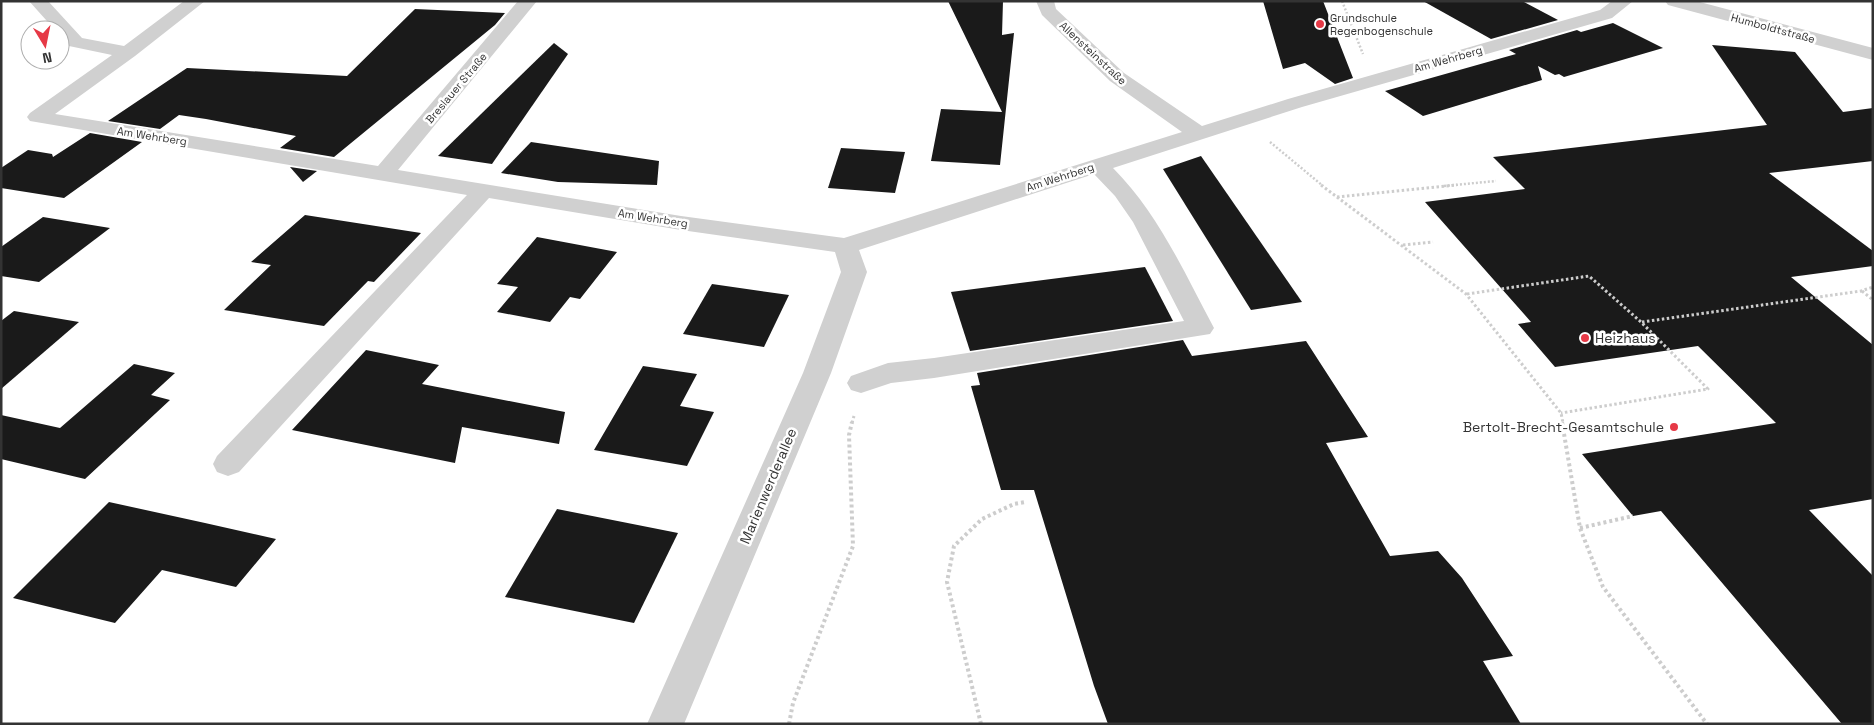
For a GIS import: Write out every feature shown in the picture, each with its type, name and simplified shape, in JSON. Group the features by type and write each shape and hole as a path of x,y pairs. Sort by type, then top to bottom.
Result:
{"street":[{"path":"38,1 76,42 128,52 196,1"},
{"name":"Breslauer Straße","path":"383,174 528,1"},
{"name":"Allensteinstraße","path":"1045,1 1048,11 1117,78 1198,132"},
{"name":"Am Wehrberg","path":"128,52 37,117 681,224 845,246 1198,132 1606,14 1624,1"},
{"name":"Humboldtstraße","path":"1674,1 1795,35 1873,54"},
{"path":"861,384 888,373 934,368 1201,328 1145,222 1123,191 1097,165"},
{"path":"228,464 484,190"},
{"name":"Marienwerderallee","path":"665,724 817,373 854,272 845,246"}],"path":[{"path":"1342,1 1362,53 1397,73"},
{"path":"1243,119 1300,169 1466,294 1561,413 1580,528 1603,587 1707,724"},
{"path":"1337,197 1496,181"},
{"path":"1402,245 1433,242"},
{"path":"1466,294 1589,276 1641,322 1708,389 1561,413"},
{"path":"1641,322 1861,291 1873,287"},
{"path":"1861,291 1873,300"},
{"path":"789,724 793,703 853,546 849,435 861,384"},
{"path":"981,724 948,582 954,546 982,519 1014,504 1026,502"},
{"path":"1580,528 1633,516"}],"building":[{"path":"948,1 1003,1 1002,35 1014,33 1000,165 931,161 941,109 1002,112"},
{"name":"Grundschule Regenbogenschule","path":"1263,1 1323,1 1353,78 1335,84 1305,63 1283,69"},
{"path":"1423,1 1522,1 1558,20 1491,39"},
{"path":"415,9 505,13 495,25 334,157 280,148 296,136 206,119 179,115 160,129 108,121 187,68 347,76"},
{"path":"1613,23 1663,48 1564,77 1559,74 1555,75 1538,66 1542,80 1423,116 1385,91 1516,54 1509,50 1577,30 1581,32"},
{"path":"554,43 568,54 492,164 438,156"},
{"path":"1712,45 1795,52 1843,112 1873,108 1873,161 1769,173 1873,251 1873,266 1791,277 1873,345 1873,499 1809,510 1873,576 1873,724 1842,724 1661,511 1633,516 1582,454 1776,423 1698,346 1555,367 1518,324 1531,322 1425,202 1525,189 1493,157 1767,125"},
{"path":"90,133 142,142 64,198 1,188 1,168 28,150 52,154 53,157"},
{"path":"531,142 659,161 657,185 558,182 501,173"},
{"path":"841,148 905,152 895,193 828,188"},
{"path":"1201,156 1302,302 1251,310 1163,169"},
{"path":"290,167 317,171 303,182"},
{"path":"305,215 421,233 374,282 368,281 324,326 224,310 271,265 251,262"},
{"path":"43,217 110,228 39,282 1,276 1,247"},
{"path":"537,237 617,252 580,299 570,297 550,322 497,312 518,287 497,284"},
{"path":"1145,267 1173,321 970,351 951,292"},
{"path":"712,284 789,295 764,347 683,334"},
{"path":"14,311 79,322 1,389 1,321"},
{"path":"1183,340 1192,356 1306,341 1368,437 1326,443 1390,556 1438,551 1462,578 1513,656 1483,661 1521,724 1108,724 1094,686 1034,490 1001,490 971,386 980,385 977,373"},
{"path":"366,350 439,365 422,384 565,412 559,444 462,427 455,463 292,430"},
{"path":"134,364 175,373 151,395 170,400 85,479 1,459 1,415 60,428"},
{"path":"643,366 697,374 680,406 714,412 687,466 594,450"},
{"path":"109,502 276,539 236,587 162,570 115,623 13,598"},
{"path":"557,509 678,533 634,623 505,597"}],"place":[{"name":"Grundschule Regenbogenschule","path":"1320,24"},
{"name":"Heizhaus","path":"1585,338"},
{"name":"Bertolt-Brecht-Gesamtschule","path":"1674,427"}]}
